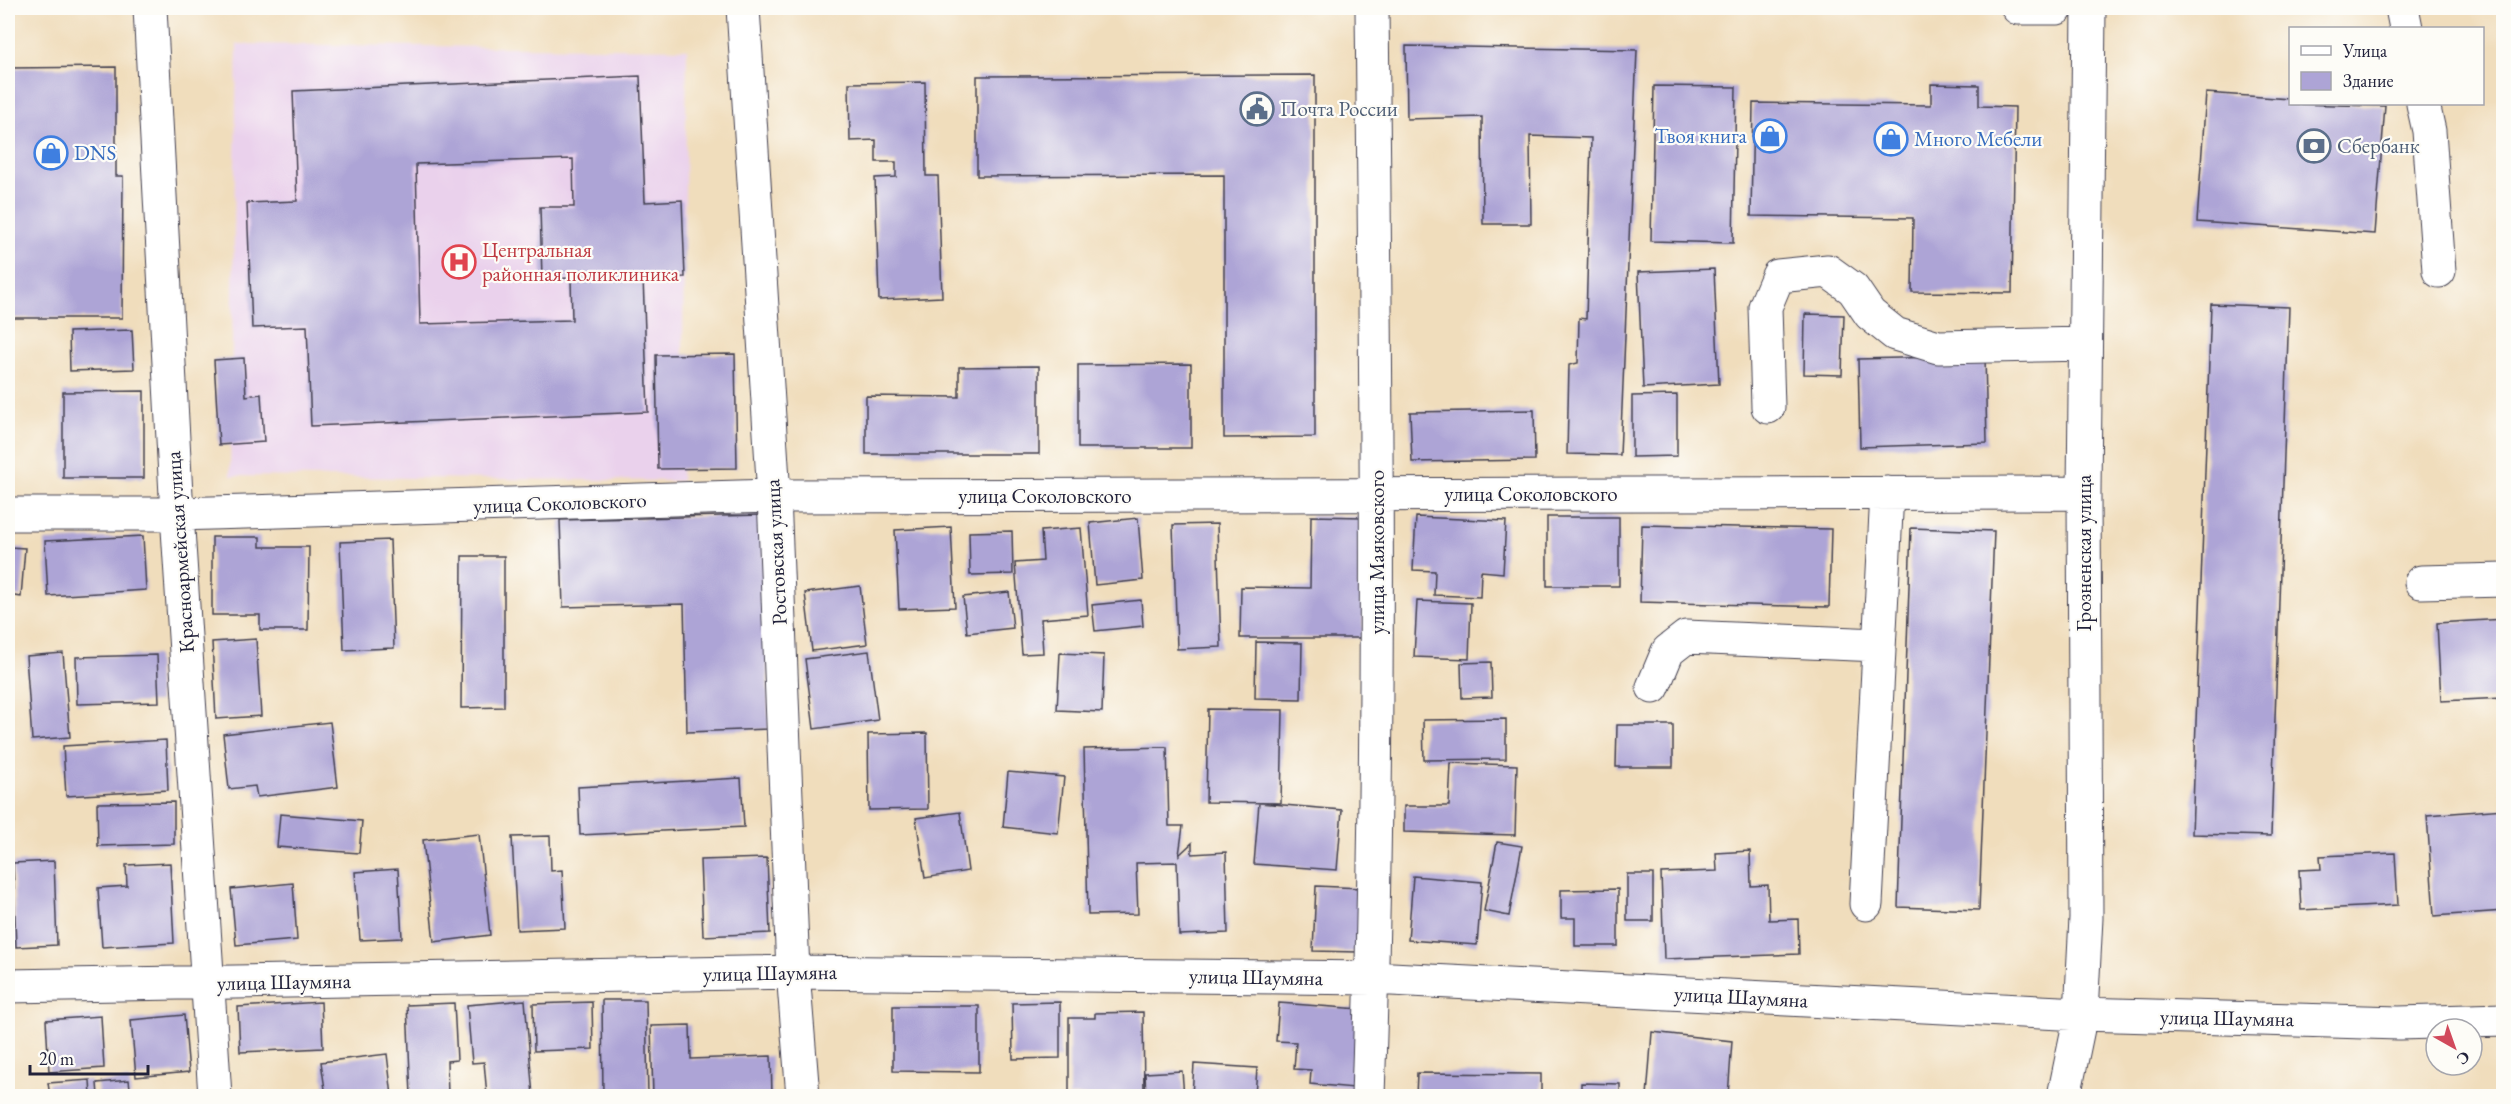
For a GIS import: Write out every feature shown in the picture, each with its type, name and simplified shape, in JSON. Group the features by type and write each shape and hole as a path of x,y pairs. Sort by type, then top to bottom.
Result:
{"street":[{"name":"Красноармейская улица","path":"150,8 177,514 215,1096"},
{"name":"Ростовская улица","path":"743,8 774,496 793,972 803,1096"},
{"name":"улица Маяковского","path":"1368,1096 1372,978 1378,495 1372,8"},
{"path":"2018,8 2056,8"},
{"name":"Грозненская улица","path":"2064,1096 2081,1014 2086,918 2084,493 2089,8"},
{"path":"2402,8 2406,27"},
{"path":"2422,105 2428,131 2439,271"},
{"path":"1768,407 1765,307 1778,276 1828,271 1853,289 1870,314 1895,334 1938,347 2085,344"},
{"name":"улица Соколовского","path":"8,514 177,514 774,496 2084,493"},
{"path":"1866,904 1887,494"},
{"path":"2421,582 2504,580"},
{"path":"1653,687 1668,651 1686,637 1879,645"},
{"name":"улица Шаумяна","path":"8,986 793,972 1372,978 2081,1014 2399,1023 2504,1020"}],"shaded area":[{"name":"Центральная районная поликлиника","path":"237,44 687,49 681,481 230,476"}],"building":[{"path":"1406,46 1637,50 1620,455 1567,454 1569,365 1578,363 1579,318 1586,319 1591,138 1530,136 1531,224 1483,224 1482,117 1407,119"},
{"path":"116,67 116,176 123,176 122,318 8,318 8,68"},
{"path":"1315,75 1315,437 1224,438 1224,175 977,176 977,76"},
{"path":"640,76 645,202 682,200 685,277 643,278 648,412 311,426 307,326 252,328 247,203 297,201 293,91","holes":["573,159 574,207 540,207 542,279 571,278 572,320 420,324 416,164"]},
{"path":"925,82 926,176 938,176 942,297 879,300 875,178 896,177 896,162 876,162 876,140 850,141 849,83"},
{"path":"1931,84 1979,85 1979,106 2015,107 2012,293 1912,292 1913,218 1751,216 1753,103 1931,105"},
{"path":"1654,86 1736,87 1733,243 1651,241"},
{"path":"2206,93 2289,99 2289,105 2385,106 2375,234 2197,222"},
{"path":"1714,269 1719,384 1643,388 1638,272"},
{"path":"2211,304 2289,307 2271,836 2192,834"},
{"path":"1805,314 1844,315 1842,375 1804,374"},
{"path":"132,330 134,369 70,371 69,332"},
{"path":"735,354 737,468 658,469 656,355"},
{"path":"1985,356 1987,443 1860,447 1858,359"},
{"path":"244,358 246,396 261,394 264,442 219,445 214,360"},
{"path":"1191,364 1191,448 1078,448 1078,365"},
{"path":"1039,366 1039,454 866,454 866,396 959,397 959,367"},
{"path":"144,391 144,478 63,478 63,392"},
{"path":"1677,395 1677,456 1632,457 1632,396"},
{"path":"1534,410 1535,460 1412,462 1410,412"},
{"path":"763,515 769,729 687,732 684,604 563,607 560,520"},
{"path":"1311,516 1364,517 1363,638 1240,638 1241,587 1310,588"},
{"path":"1416,517 1506,521 1503,573 1481,571 1480,597 1434,595 1435,571 1413,570"},
{"path":"1547,517 1619,517 1619,586 1547,586"},
{"path":"1138,518 1143,580 1095,585 1090,523"},
{"path":"1217,524 1221,647 1177,649 1173,525"},
{"path":"1642,525 1831,529 1829,607 1640,602"},
{"path":"951,527 955,607 899,609 895,530"},
{"path":"1081,528 1088,615 1041,619 1043,653 1022,654 1015,563 1043,561 1041,531"},
{"path":"1911,528 1994,531 1979,910 1898,907"},
{"path":"1012,531 1013,574 970,575 969,532"},
{"path":"143,536 146,590 48,596 45,541"},
{"path":"212,537 260,537 260,547 309,547 308,630 260,630 260,615 212,615"},
{"path":"390,540 394,648 344,650 340,542"},
{"path":"8,547 25,548 21,597 8,595"},
{"path":"462,556 504,556 504,707 461,708"},
{"path":"860,586 867,644 812,651 805,593"},
{"path":"1009,592 1013,628 967,633 963,597"},
{"path":"1141,600 1143,626 1095,631 1092,605"},
{"path":"1417,601 1471,603 1469,659 1414,657"},
{"path":"2504,619 2504,698 2441,701 2437,623"},
{"path":"256,639 261,716 216,719 212,642"},
{"path":"1256,642 1302,643 1301,699 1255,698"},
{"path":"869,651 878,720 814,729 805,659"},
{"path":"63,653 70,737 32,740 26,656"},
{"path":"1060,653 1104,655 1102,712 1057,710"},
{"path":"157,655 159,702 77,704 76,657"},
{"path":"1491,662 1492,697 1462,698 1461,663"},
{"path":"1208,709 1283,710 1281,803 1206,802"},
{"path":"1506,719 1506,759 1424,760 1423,720"},
{"path":"330,722 338,787 257,797 255,786 229,789 223,734"},
{"path":"1617,725 1673,725 1673,767 1616,767"},
{"path":"927,733 928,809 869,810 868,734"},
{"path":"166,740 168,790 66,796 63,746"},
{"path":"1167,747 1169,826 1183,826 1179,855 1192,843 1192,854 1226,852 1228,933 1179,935 1177,862 1136,863 1138,914 1088,915 1084,749"},
{"path":"1451,763 1517,765 1515,835 1404,832 1404,806 1449,806"},
{"path":"1008,772 1064,777 1058,833 1003,827"},
{"path":"741,778 744,827 580,835 578,787"},
{"path":"174,802 174,844 98,846 97,803"},
{"path":"1259,803 1342,810 1337,870 1254,864"},
{"path":"2504,809 2504,911 2434,916 2427,815"},
{"path":"960,812 968,871 925,878 916,818"},
{"path":"280,814 362,821 359,853 277,847"},
{"path":"479,834 490,935 434,942 423,840"},
{"path":"550,836 551,871 562,870 565,928 517,930 512,837"},
{"path":"1497,842 1522,846 1509,916 1484,911"},
{"path":"1750,851 1751,886 1768,885 1769,920 1798,919 1799,954 1664,959 1661,873 1717,871 1716,853"},
{"path":"2395,853 2398,905 2301,910 2299,870 2321,869 2320,856"},
{"path":"767,858 770,933 703,936 700,860"},
{"path":"54,861 57,945 16,947 13,863"},
{"path":"170,863 174,943 102,947 98,888 127,886 126,865"},
{"path":"398,869 402,938 360,940 355,872"},
{"path":"1627,874 1653,874 1653,921 1627,921"},
{"path":"1413,876 1482,882 1477,945 1408,940"},
{"path":"293,883 297,940 236,945 231,889"},
{"path":"1316,886 1361,888 1358,952 1313,951"},
{"path":"1618,889 1618,946 1575,946 1575,918 1561,918 1561,890"},
{"path":"525,1000 533,1096 487,1096 484,1062 472,1063 467,1005"},
{"path":"602,1000 646,1000 648,1096 603,1096"},
{"path":"321,1002 323,1048 240,1052 238,1007"},
{"path":"592,1002 593,1049 534,1051 533,1004"},
{"path":"1060,1002 1060,1058 1013,1059 1012,1003"},
{"path":"454,1003 457,1060 447,1061 448,1096 411,1096 407,1005"},
{"path":"1279,1003 1360,1009 1354,1088 1310,1084 1311,1070 1294,1069 1296,1042 1276,1041"},
{"path":"893,1006 979,1006 979,1072 893,1071"},
{"path":"1143,1012 1144,1096 1069,1096 1069,1018 1095,1018 1095,1013"},
{"path":"184,1015 189,1072 136,1077 131,1020"},
{"path":"101,1016 104,1068 49,1072 46,1020"},
{"path":"690,1025 691,1059 771,1056 772,1096 653,1096 651,1026"},
{"path":"1652,1032 1732,1041 1728,1096 1647,1096"},
{"path":"387,1054 392,1096 326,1096 321,1062"},
{"path":"1194,1064 1257,1068 1255,1096 1192,1096"},
{"path":"1182,1071 1184,1096 1146,1096 1145,1073"},
{"path":"1417,1073 1541,1074 1541,1096 1416,1096"},
{"path":"90,1080 91,1096 50,1096 48,1083"},
{"path":"129,1080 131,1096 98,1096 97,1083"},
{"path":"1581,1083 1620,1084 1620,1096 1581,1096"}],"place":[{"name":"Почта России","path":"1257,109"},
{"name":"Твоя книга","path":"1770,136"},
{"name":"Много Мебели","path":"1891,139"},
{"name":"Сбербанк","path":"2314,146"},
{"name":"DNS","path":"51,153"},
{"name":"Центральная районная поликлиника","path":"459,262"}]}
